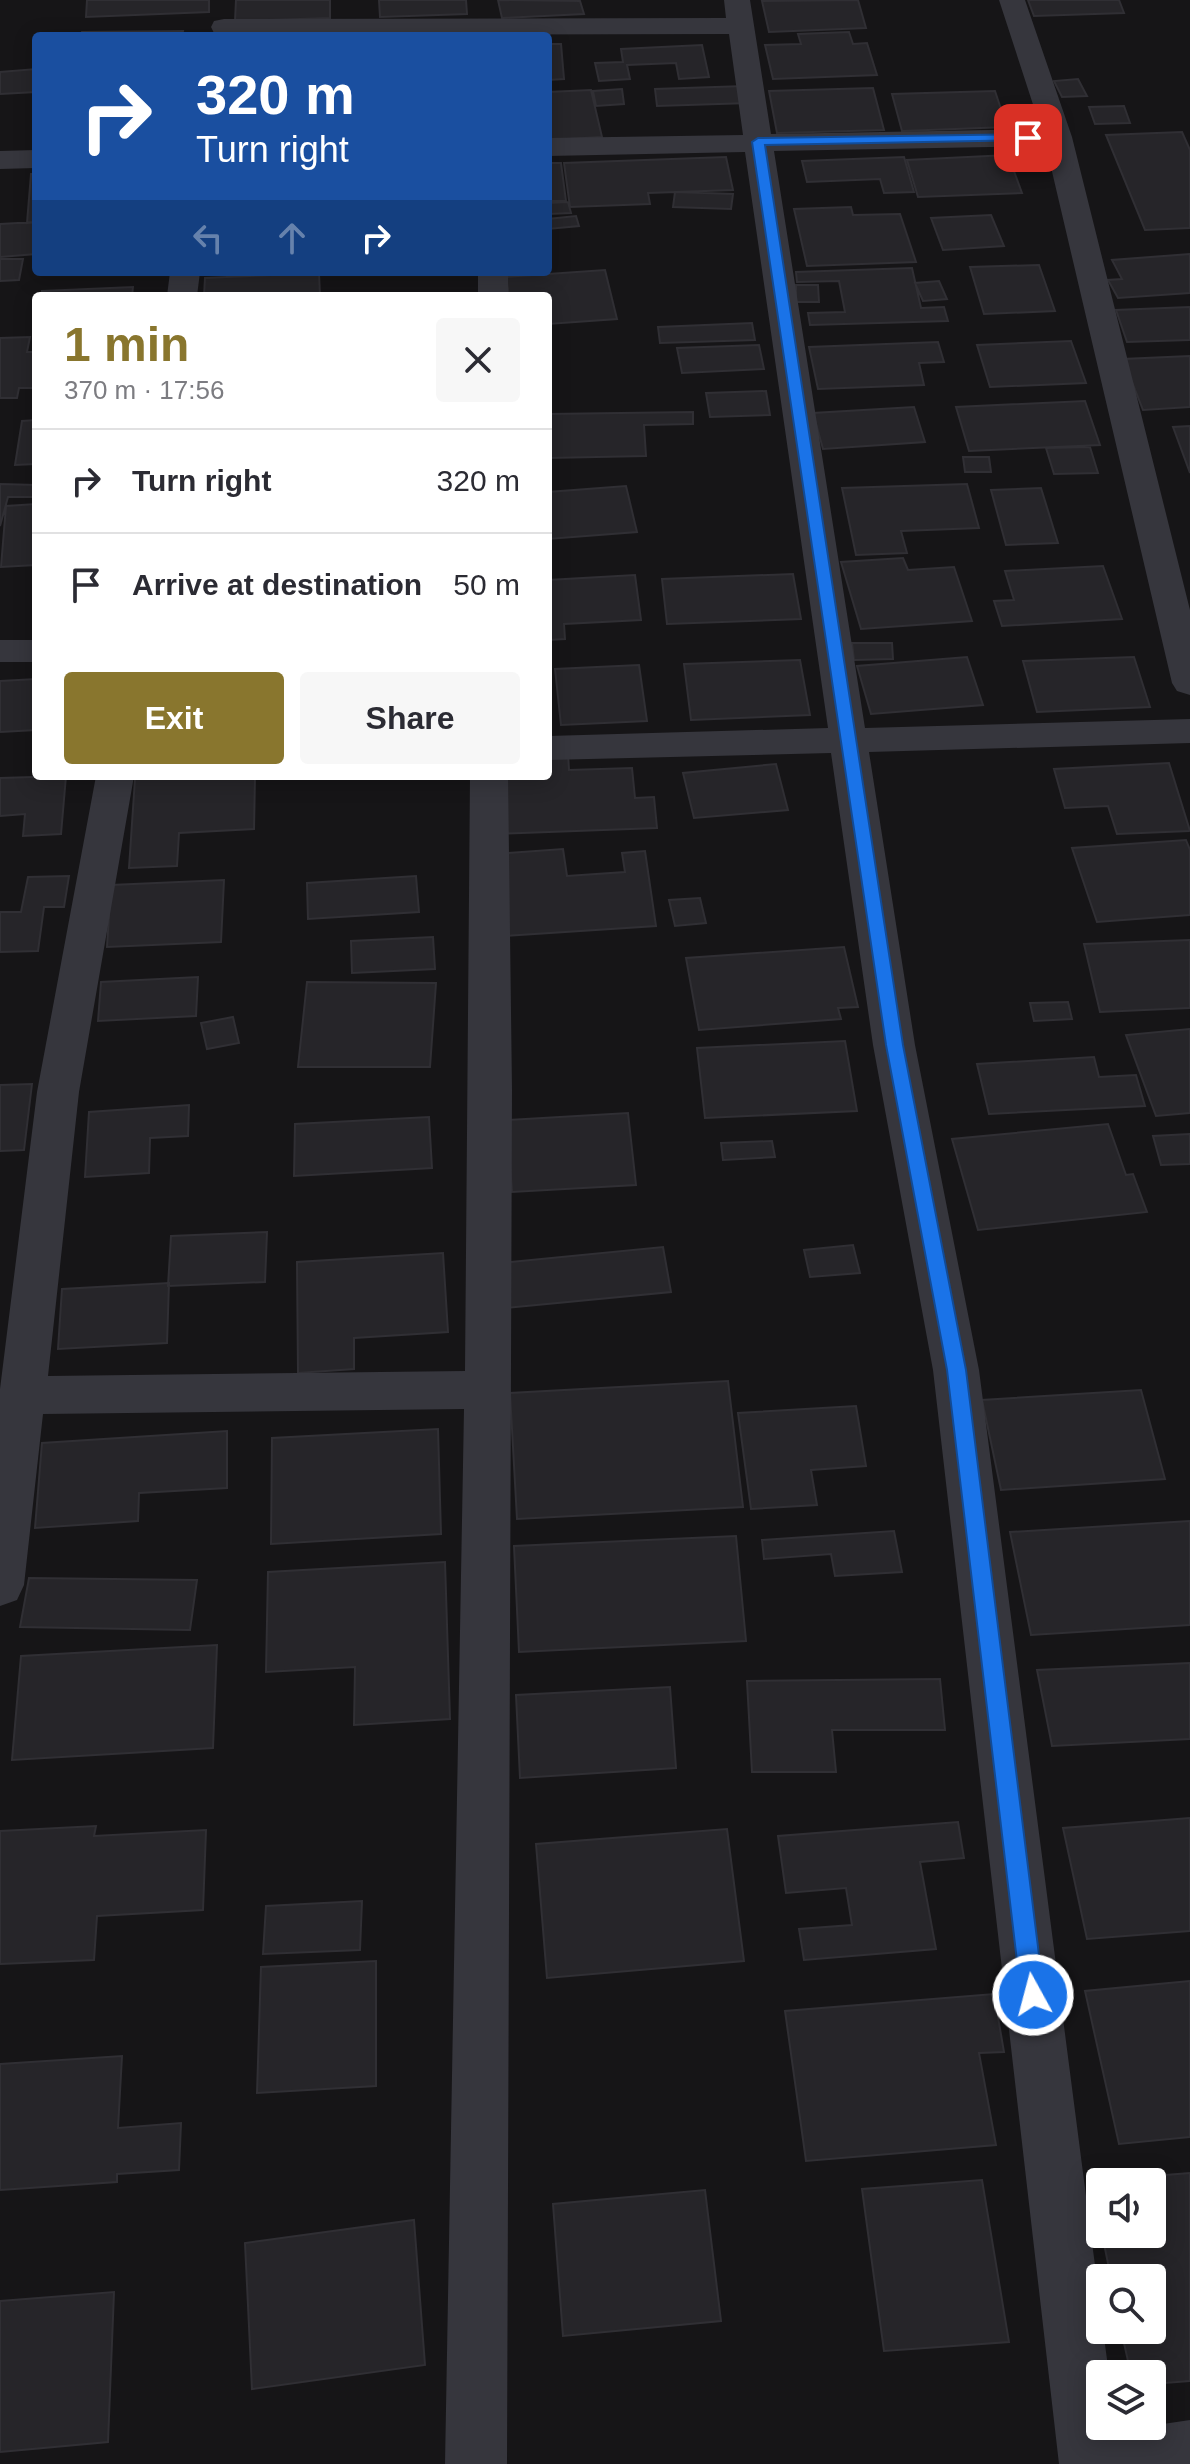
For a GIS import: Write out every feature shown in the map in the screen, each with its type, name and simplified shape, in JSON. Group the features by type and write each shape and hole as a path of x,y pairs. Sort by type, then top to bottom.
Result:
{"street":[{"path":"229,0 223,32 739,13 894,1045 956,1370 1090,2464"},
{"path":"1012,0 1058,137 1190,683"},
{"path":"552,147 1058,137"},
{"path":"0,160 32,159"},
{"path":"0,651 32,651"},
{"path":"552,748 1190,731"},
{"path":"0,1585 58,1092 114,780"},
{"path":"476,2464 488,1390 489,780"},
{"path":"23,1395 488,1390"},
{"path":"1104,2464 1190,2451"}],"building":[{"path":"87,0 209,0 209,12 86,17"},
{"path":"236,0 330,0 330,18 235,21"},
{"path":"379,0 466,0 467,14 380,17"},
{"path":"498,0 580,1 584,14 502,18"},
{"path":"858,0 866,28 769,32 762,1"},
{"path":"1028,0 1119,0 1124,13 1034,16"},
{"path":"183,31 183,32 82,32"},
{"path":"849,32 853,44 867,43 877,75 773,79 765,45 801,44 798,34"},
{"path":"552,44 561,44 564,79 552,80"},
{"path":"702,45 709,77 679,79 676,63 627,65 630,79 599,81 595,63 623,62 621,49"},
{"path":"32,69 32,92 0,94 0,72"},
{"path":"1078,79 1087,96 1062,97 1054,81"},
{"path":"745,86 749,103 657,106 655,89"},
{"path":"873,88 884,130 777,133 769,91"},
{"path":"622,89 624,104 596,106 593,91"},
{"path":"591,90 602,137 552,140 552,92"},
{"path":"995,91 1007,127 902,131 892,94"},
{"path":"1124,106 1130,123 1095,124 1089,107"},
{"path":"1182,132 1190,150 1190,228 1145,230 1106,135"},
{"path":"1008,155 1022,193 918,197 907,160"},
{"path":"726,157 733,190 648,193 650,204 570,207 564,163"},
{"path":"904,157 914,192 884,193 880,179 807,182 802,161"},
{"path":"552,163 561,163 566,201 552,201"},
{"path":"31,174 32,174 32,222 27,223"},
{"path":"675,192 733,194 731,209 673,207"},
{"path":"568,202 571,213 552,214 552,203"},
{"path":"851,207 853,215 900,214 916,262 807,266 794,209"},
{"path":"991,215 1004,246 943,250 931,218"},
{"path":"576,216 579,226 552,229 552,219"},
{"path":"32,222 32,254 0,257 0,224"},
{"path":"1190,254 1190,293 1118,298 1108,280 1122,279 1112,260"},
{"path":"0,259 23,259 19,280 0,281"},
{"path":"1039,265 1055,311 984,314 970,267"},
{"path":"912,268 921,308 944,307 948,321 810,325 808,313 845,312 839,281 797,282 796,272"},
{"path":"605,270 617,319 552,324 552,292 508,292 506,277"},
{"path":"319,276 320,292 204,292 205,278"},
{"path":"939,281 947,299 923,301 915,283"},
{"path":"796,285 818,285 819,302 796,302"},
{"path":"133,287 132,292 42,291"},
{"path":"1190,307 1190,340 1127,342 1116,310"},
{"path":"752,323 755,340 660,343 658,327"},
{"path":"30,337 27,352 32,352 32,388 19,388 17,398 0,398 0,338"},
{"path":"1071,341 1086,383 990,387 977,345"},
{"path":"938,342 944,362 919,363 924,385 818,389 809,347"},
{"path":"759,345 764,369 682,373 677,348"},
{"path":"1190,356 1190,407 1143,410 1123,359"},
{"path":"766,391 770,415 710,417 706,393"},
{"path":"1085,401 1100,445 969,451 956,407"},
{"path":"914,407 925,442 823,449 813,413"},
{"path":"693,412 693,424 644,425 646,456 552,458 552,414"},
{"path":"32,420 32,464 15,465 22,421"},
{"path":"1190,426 1190,473 1173,427"},
{"path":"1090,447 1098,473 1054,474 1046,448"},
{"path":"963,457 989,457 991,472 965,472"},
{"path":"0,484 32,485 32,497 8,497 0,526"},
{"path":"967,484 979,528 901,531 907,553 856,555 842,488"},
{"path":"626,486 637,532 552,539 552,492"},
{"path":"1041,488 1058,543 1006,545 991,490"},
{"path":"32,504 32,565 1,567 6,506"},
{"path":"903,558 908,570 954,567 972,621 861,629 841,562"},
{"path":"1103,566 1122,619 1002,626 994,601 1014,600 1005,571"},
{"path":"793,574 801,619 667,624 662,579"},
{"path":"635,575 641,620 564,624 565,639 552,640 552,580"},
{"path":"852,643 892,643 893,659 854,660"},
{"path":"967,657 983,705 871,714 857,666"},
{"path":"1134,657 1150,707 1037,712 1023,661"},
{"path":"800,660 810,715 691,720 684,664"},
{"path":"639,665 647,721 561,725 555,669"},
{"path":"32,679 32,730 0,732 0,681"},
{"path":"552,753 568,753 569,770 632,768 635,798 654,797 657,828 491,834 489,780 552,780"},
{"path":"1169,763 1190,831 1117,834 1108,806 1065,808 1054,769"},
{"path":"776,764 788,810 694,818 683,773"},
{"path":"0,778 66,780 61,834 23,836 25,814 0,816"},
{"path":"135,780 255,780 254,829 179,833 177,866 129,868"},
{"path":"1186,840 1190,850 1190,915 1097,922 1072,848"},
{"path":"563,849 567,876 625,872 622,853 645,851 656,926 506,936 496,854"},
{"path":"69,876 64,907 44,907 38,951 0,952 0,912 21,912 28,877"},
{"path":"416,876 419,912 308,919 307,883"},
{"path":"224,880 221,942 107,947 111,885"},
{"path":"700,898 706,923 675,926 669,900"},
{"path":"433,937 435,969 352,973 351,941"},
{"path":"1190,940 1190,1008 1100,1012 1084,944"},
{"path":"844,947 858,1007 838,1008 841,1019 699,1030 686,958"},
{"path":"198,977 196,1016 98,1021 101,982"},
{"path":"307,982 436,983 430,1067 298,1067"},
{"path":"1068,1002 1072,1019 1034,1021 1030,1003"},
{"path":"233,1017 239,1043 207,1049 201,1023"},
{"path":"1190,1029 1190,1113 1156,1116 1126,1035"},
{"path":"845,1041 857,1111 705,1118 697,1048"},
{"path":"1094,1057 1099,1077 1136,1075 1145,1106 989,1114 977,1064"},
{"path":"32,1084 24,1150 0,1151 0,1085"},
{"path":"189,1105 188,1136 150,1138 149,1173 85,1177 89,1112"},
{"path":"628,1113 636,1185 512,1192 507,1120"},
{"path":"429,1117 432,1168 294,1176 295,1124"},
{"path":"1108,1124 1126,1175 1133,1174 1147,1212 978,1230 952,1139"},
{"path":"1190,1134 1190,1164 1161,1165 1153,1136"},
{"path":"772,1141 775,1157 723,1160 721,1143"},
{"path":"267,1232 265,1282 168,1286 171,1236"},
{"path":"853,1245 860,1273 810,1277 804,1250"},
{"path":"663,1247 671,1292 506,1308 500,1263"},
{"path":"443,1253 448,1332 354,1338 354,1369 298,1373 297,1262"},
{"path":"169,1283 167,1343 58,1349 62,1289"},
{"path":"728,1381 743,1507 517,1519 510,1393"},
{"path":"1141,1390 1165,1479 1001,1490 982,1400"},
{"path":"856,1406 866,1466 811,1470 817,1505 751,1509 738,1413"},
{"path":"438,1429 441,1534 271,1544 272,1438"},
{"path":"227,1431 227,1488 139,1493 138,1521 35,1528 42,1443"},
{"path":"1190,1521 1190,1625 1031,1635 1010,1532"},
{"path":"894,1531 902,1572 835,1576 831,1554 764,1559 762,1540"},
{"path":"736,1536 746,1641 519,1652 514,1546"},
{"path":"445,1562 450,1719 354,1725 355,1667 266,1672 268,1572"},
{"path":"29,1578 197,1580 190,1630 20,1627"},
{"path":"217,1645 213,1748 12,1760 21,1656"},
{"path":"1190,1663 1190,1739 1052,1746 1037,1670"},
{"path":"940,1679 945,1730 832,1730 836,1772 752,1772 747,1681"},
{"path":"670,1687 676,1768 520,1778 516,1695"},
{"path":"1190,1818 1190,1931 1087,1939 1063,1828"},
{"path":"958,1822 964,1858 920,1862 936,1949 804,1960 799,1929 852,1925 846,1888 786,1893 778,1836"},
{"path":"96,1826 94,1836 206,1830 203,1910 97,1916 94,1960 0,1964 0,1831"},
{"path":"727,1829 744,1961 547,1978 536,1844"},
{"path":"362,1901 360,1950 263,1954 266,1906"},
{"path":"376,1961 376,2086 257,2093 261,1967"},
{"path":"1190,1981 1190,2137 1119,2144 1085,1991"},
{"path":"994,1994 1004,2052 979,2053 996,2145 806,2161 785,2011"},
{"path":"122,2056 118,2128 181,2123 179,2170 117,2174 117,2182 0,2190 0,2064"},
{"path":"1190,2173 1190,2381 1166,2383 1166,2360 1128,2360 1124,2344 1166,2344 1166,2264 1108,2264 1105,2248 1166,2248 1166,2175"},
{"path":"982,2180 1009,2342 884,2351 862,2189"},
{"path":"705,2190 721,2321 563,2336 553,2204"},
{"path":"414,2220 425,2365 252,2389 245,2243"},
{"path":"114,2292 108,2442 0,2452 0,2301"}],"route":[{"path":"1028,138 758,142 894,1045 956,1370 1033,1995"}]}
